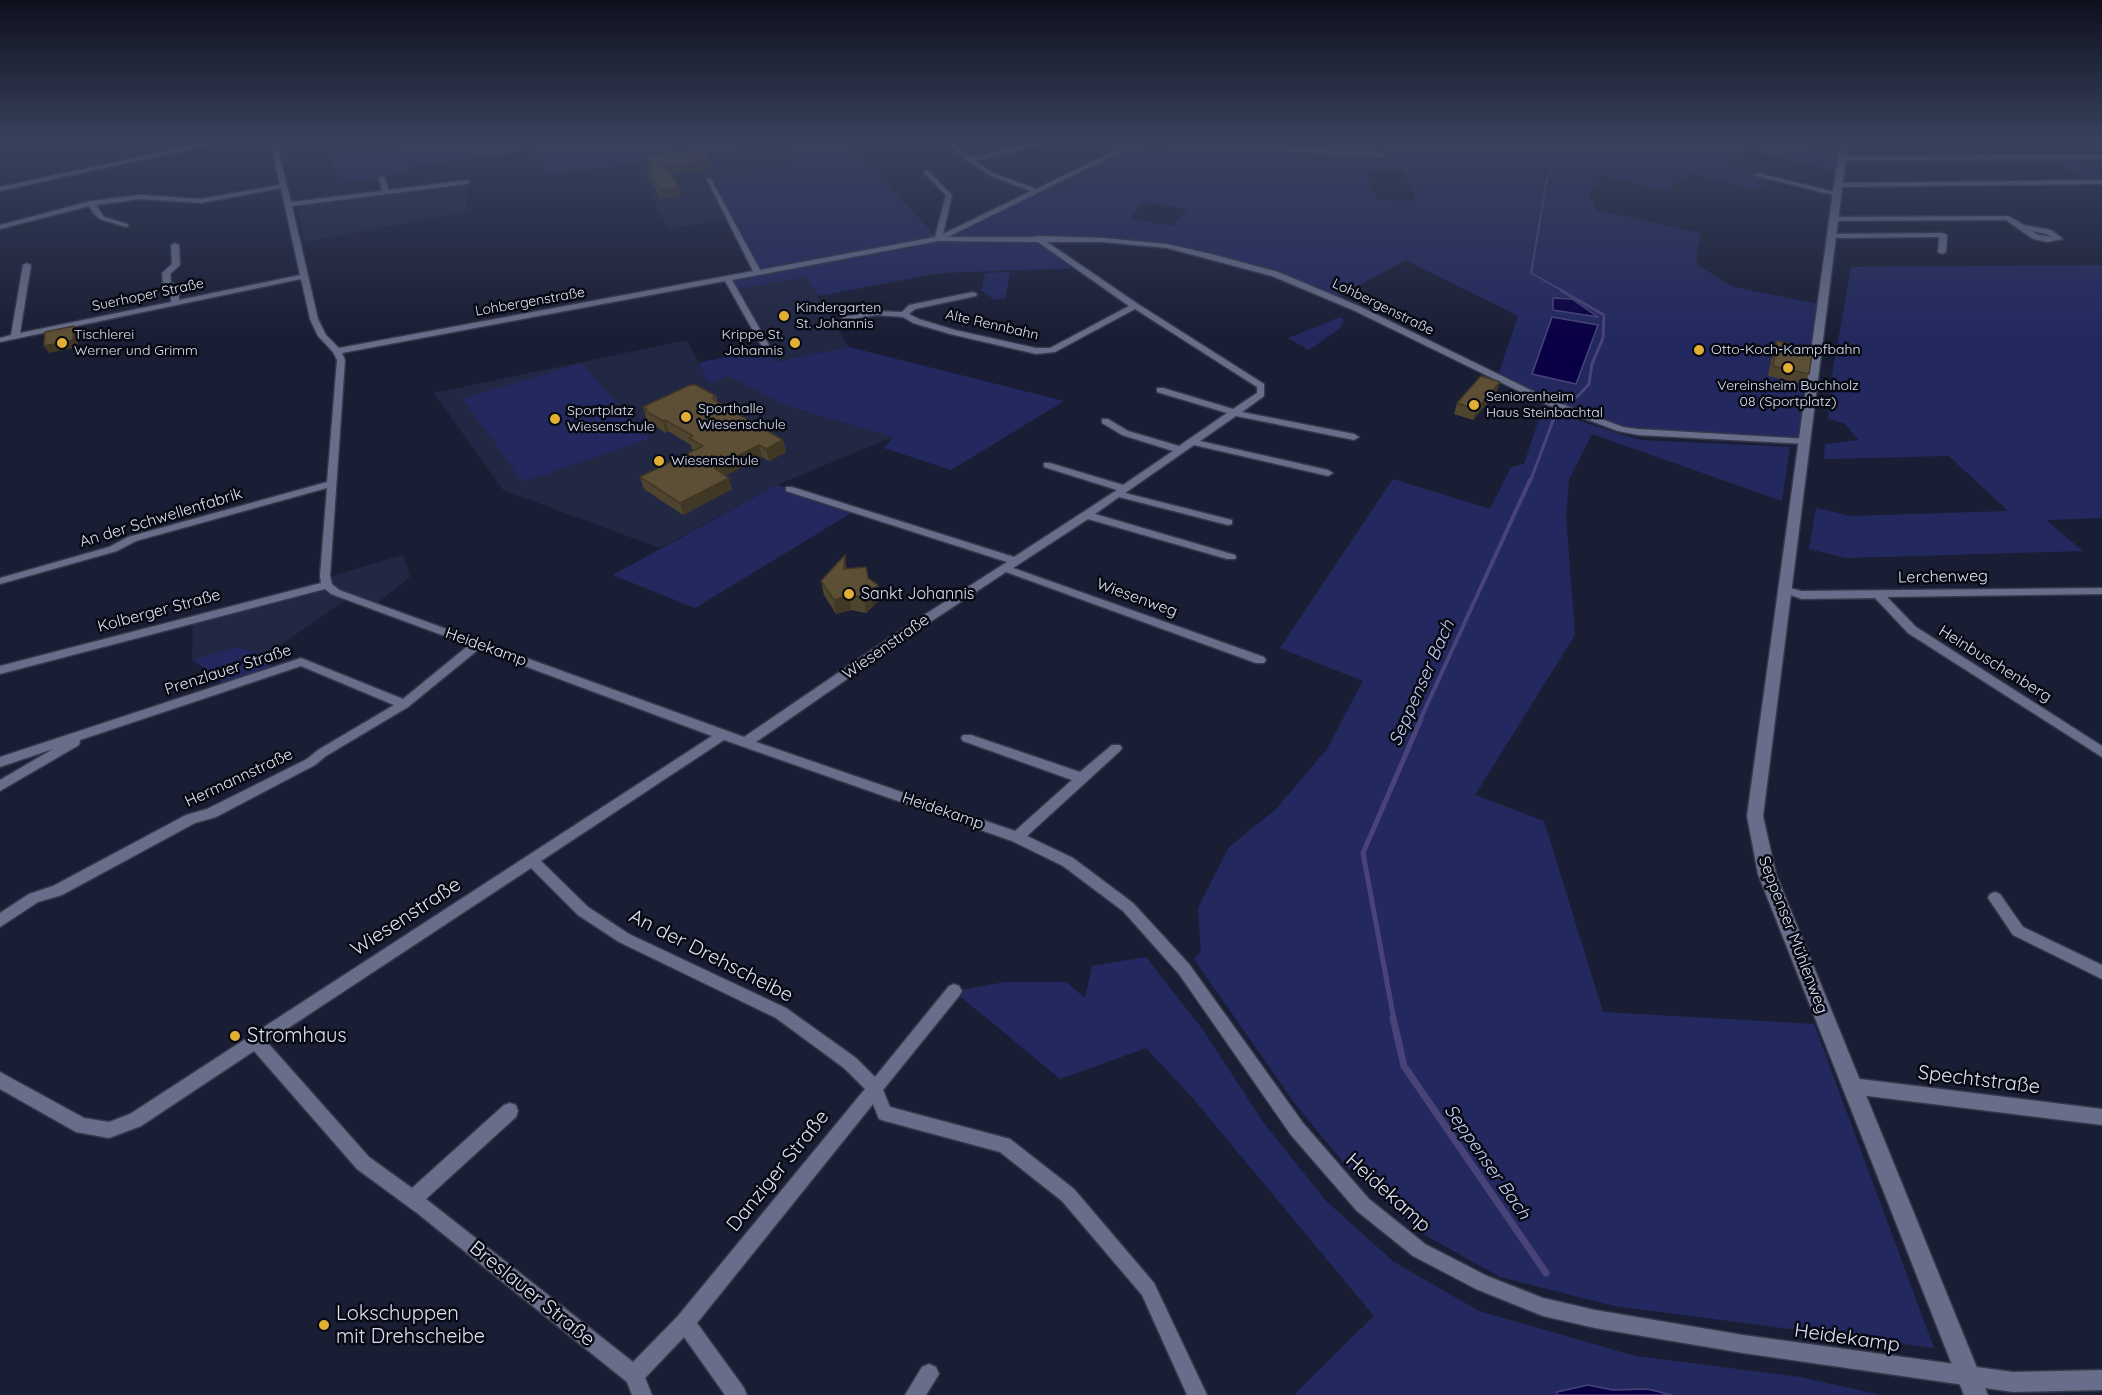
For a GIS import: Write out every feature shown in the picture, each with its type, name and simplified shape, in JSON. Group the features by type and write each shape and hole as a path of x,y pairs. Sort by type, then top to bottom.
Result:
{"street":[{"path":"0,227 83,206"},
{"path":"92,206 102,218 126,225"},
{"path":"287,206 302,277 317,327 322,336 337,351 341,360 325,576 327,585"},
{"path":"722,206 758,274"},
{"path":"938,239 946,206"},
{"path":"938,239 1005,206"},
{"name":"Seppenser Mühlenweg","path":"1836,206 1755,816 1767,874 1976,1395"},
{"path":"1834,219 2008,218 2022,227"},
{"path":"1832,236 1943,236 1942,252"},
{"name":"Wiesenstraße","path":"746,742 809,701 885,646 1087,515 1261,394 1261,386 1135,306 1037,238"},
{"name":"Lohbergenstraße","path":"337,351 938,239 1103,240 1167,246 1275,274 1356,308 1548,402 1621,429 1638,432 1806,441"},
{"path":"175,304 175,288 166,283 166,273 176,264 176,246"},
{"path":"15,337 27,265"},
{"name":"Suerhoper Straße","path":"0,340 302,277"},
{"path":"728,279 769,352"},
{"name":"Alte Rennbahn","path":"905,315 912,307 973,294"},
{"name":"Alte Rennbahn","path":"845,319 877,313 905,315 916,321 1018,348 1044,351 1052,350 1135,306"},
{"path":"1160,390 1235,412 1354,437"},
{"path":"1105,421 1125,433 1181,450"},
{"path":"1193,442 1328,473"},
{"path":"1047,465 1121,492 1228,522"},
{"name":"An der Schwellenfabrik","path":"0,581 113,549 132,539 331,484"},
{"path":"789,489 1015,561"},
{"path":"1087,515 1230,557"},
{"name":"Wiesenweg","path":"1004,568 1260,660"},
{"name":"Heidekamp","path":"327,585 335,592 723,735 1017,837 1068,862 1128,908 1184,969 1297,1130 1363,1205 1419,1250 1482,1283 1543,1307 1594,1319 1754,1345 2030,1383 2102,1380"},
{"name":"Kolberger Straße","path":"0,670 327,585"},
{"name":"Lerchenweg","path":"1785,590 1802,595 2102,591"},
{"name":"Heinbuschenberg","path":"1878,594 1912,630 2102,752"},
{"name":"Hermannstraße","path":"0,921 34,898 57,891 111,863 134,848 192,819 211,813 311,762 322,753 404,704 478,644"},
{"name":"Prenzlauer Straße","path":"0,762 301,662 404,704"},
{"name":"Prenzlauer Straße","path":"0,786 94,731"},
{"name":"Wiesenstraße","path":"0,1080 82,1126 109,1130 135,1120 723,735"},
{"path":"967,738 1082,778"},
{"path":"1017,837 1116,748"},
{"name":"An der Drehscheibe","path":"531,860 583,910 624,938 781,1013 850,1063 874,1087 885,1113 1004,1145 1068,1195 1148,1289 1197,1395"},
{"path":"1995,898 2018,930 2102,972"},
{"name":"Danziger Straße","path":"634,1375 685,1323 954,991"},
{"name":"Breslauer Straße","path":"256,1041 363,1162 413,1199 634,1375 642,1395"},
{"name":"Spechtstraße","path":"1852,1086 2102,1117"},
{"path":"413,1199 510,1111"},
{"path":"685,1323 737,1395"},
{"path":"915,1395 929,1374"}],"shaded area":[{"path":"303,206 466,206 466,212 305,242 298,208"},
{"path":"656,206 723,206 730,219 668,229"},
{"path":"722,206 907,206 938,239 1006,206 1140,206 1129,219 1173,226 1187,209 1169,206 1594,206 1596,210 1700,233 1696,264 1733,287 1823,305 1806,441 1621,429 1497,378 1518,316 1406,260 1335,298 1275,274 1215,257 1133,242 1039,238 1078,268 940,273 818,296 806,277 735,290 728,279 758,274"},
{"path":"2102,265 2102,518 2046,520 2083,551 1846,558 1809,549 1816,508 1850,516 2008,511 1949,456 1824,459 1825,444 1859,440 1844,423 1828,419 1832,375 1851,267"},
{"path":"1010,272 1005,299 995,300 982,291 985,273"},
{"path":"806,277 849,347 775,362 735,290"},
{"path":"1553,298 1572,299 1598,317 1553,310"},
{"path":"1340,317 1344,320 1340,328 1309,350 1288,338"},
{"path":"1552,317 1598,325 1576,384 1532,374"},
{"name":"Wiesenschule","path":"687,340 709,384 728,376 787,406 893,437 777,485 660,548 503,490 434,393"},
{"path":"849,347 1064,401 951,470 884,448 893,437 787,406 728,376 709,384 698,363 767,348 775,362"},
{"name":"Sportplatz Wiesenschule","path":"581,363 649,439 523,482 463,399"},
{"path":"1547,407 1588,424 1640,440 1790,447 1782,501 1592,434 1569,479 1566,517 1575,635 1475,795 1544,821 1603,1012 1814,1024 1934,1348 1615,1306 1500,1277 1418,1231 1350,1170 1296,1105 1194,959 1201,951 1198,908 1229,847 1276,809 1327,749 1363,681 1280,648 1393,479 1490,509 1511,467 1524,464 1538,422"},
{"path":"777,485 856,510 695,608 613,575"},
{"path":"403,555 410,577 373,606 350,597 266,655 236,647 192,660 193,620 326,585 325,578"},
{"path":"236,647 266,655 273,672 223,688 220,678 192,660"},
{"path":"1146,957 1203,1030 1263,1122 1326,1201 1394,1262 1479,1311 1635,1356 1800,1377 1881,1395 1672,1395 1647,1389 1613,1390 1588,1385 1557,1392 1557,1395 1294,1395 1374,1316 1191,1096 1146,1048 1060,1079 954,991 1006,982 1066,982 1085,998 1092,966"},
{"path":"1588,1385 1613,1390 1647,1389 1672,1395 1557,1395 1557,1392"}],"building":[{"path":"74,326 73,340 44,346 45,332"},
{"path":"1777,341 1813,349 1809,374 1773,366"},
{"path":"1481,376 1500,382 1476,410 1457,403"},
{"path":"690,385 696,385 716,396 712,398 783,440 766,449 759,445 714,468 729,478 680,503 640,477 703,446 689,438 693,436 644,410 647,409 643,407"},
{"path":"845,555 844,569 866,567 868,578 878,585 864,598 849,595 834,600 821,581"}],"waterway":[{"name":"Seppenser Bach","path":"1542,206 1531,273 1565,292"},
{"name":"Seppenser Bach","path":"1530,482 1554,418 1564,405 1578,396 1589,384 1592,364 1603,338 1604,315 1562,291"},
{"name":"Seppenser Bach","path":"1420,720 1530,480"},
{"name":"Seppenser Bach","path":"1394,1020 1363,853 1421,719"},
{"name":"Seppenser Bach","path":"1393,1018 1404,1066 1546,1273"}],"place":[{"name":"Kindergarten St. Johannis","path":"784,316"},
{"name":"Tischlerei Werner und Grimm","path":"62,343"},
{"name":"Krippe St. Johannis","path":"795,343"},
{"name":"Otto-Koch-Kampfbahn","path":"1699,350"},
{"name":"Vereinsheim Buchholz 08 (Sportplatz)","path":"1788,368"},
{"name":"Seniorenheim Haus Steinbachtal","path":"1474,405"},
{"name":"Sporthalle Wiesenschule","path":"686,417"},
{"name":"Sportplatz Wiesenschule","path":"555,419"},
{"name":"Wiesenschule","path":"659,461"},
{"name":"Sankt Johannis","path":"849,594"},
{"name":"Stromhaus","path":"235,1036"},
{"name":"Lokschuppen mit Drehscheibe","path":"324,1325"}]}
